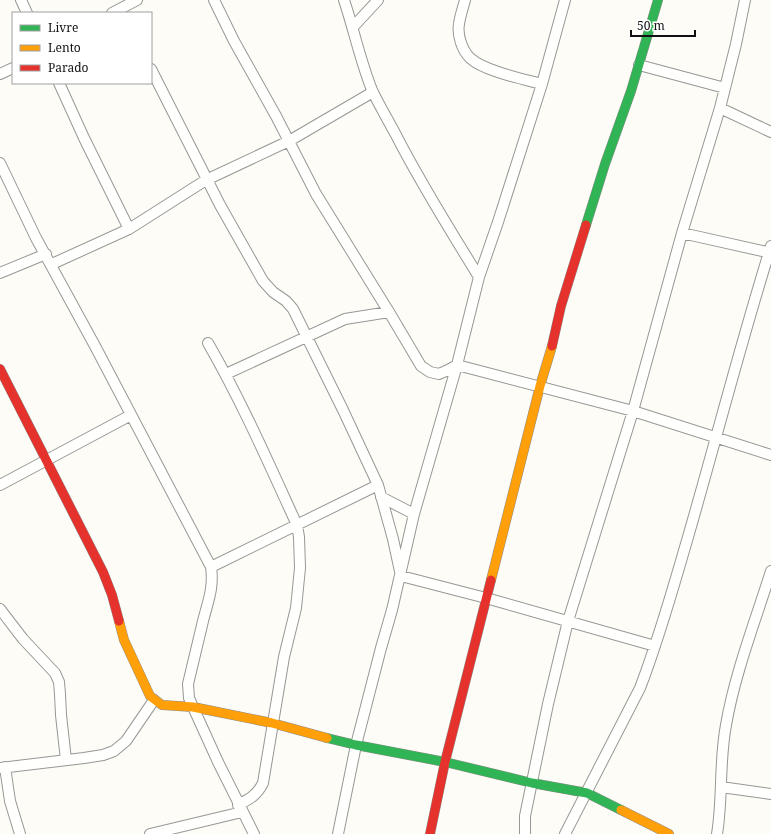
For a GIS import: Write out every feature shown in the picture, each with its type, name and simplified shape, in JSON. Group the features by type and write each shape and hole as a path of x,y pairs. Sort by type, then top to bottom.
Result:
{"street":[{"path":"21,0 27,12"},
{"path":"120,7 137,0"},
{"path":"214,0 234,41 316,194 421,366 430,372 439,374 457,365 540,386 633,411 771,455"},
{"path":"344,0 365,73 373,92 412,166 479,277"},
{"path":"353,27 378,0"},
{"path":"465,0 459,25 460,38 463,50 470,58 482,66 542,84"},
{"path":"338,834 356,744 401,576 414,514 457,365 479,277 542,84 565,0"},
{"path":"430,834 445,762 540,386 553,344 561,306 639,65 658,0"},
{"path":"525,834 525,816 568,621 633,411 682,233 720,108 745,0"},
{"path":"639,65 725,88"},
{"path":"0,74 12,68"},
{"path":"152,71 187,138 206,180 234,230 263,280 273,292 286,301 293,309 343,410 378,485 393,539 401,576"},
{"path":"59,84 84,138 129,229"},
{"path":"52,264 129,229 206,180 289,142 373,92"},
{"path":"720,108 771,132"},
{"path":"0,163 36,238 52,264 212,567 213,580 211,595 188,684 189,698 240,809 254,834"},
{"path":"565,834 640,688 655,646 717,437 748,318 770,251 682,233"},
{"path":"0,273 46,254"},
{"path":"226,374 345,320 389,312"},
{"path":"150,834 240,809 259,791 263,782 284,657 296,608 300,568 297,525 226,374 208,343"},
{"path":"0,369 48,460 104,572 124,640 150,696 154,700 162,705 193,707 272,723 356,744 445,762 532,783 587,793 669,834"},
{"path":"0,485 131,415"},
{"path":"212,567 378,485"},
{"path":"381,497 414,514"},
{"path":"717,834 721,804 721,765 725,726 734,687 771,571"},
{"path":"401,576 486,598 655,646"},
{"path":"0,609 23,639 55,673 59,682 66,760"},
{"path":"20,834 10,801 3,768 103,755 114,751 126,741 154,700"},
{"path":"721,787 771,794"}],"traffic: fast":[{"path":"586,225 605,164 631,91 658,0"},
{"path":"327,738 445,762 532,783 587,793 621,810"}],"traffic: slow":[{"path":"491,580 540,386 552,346"},
{"path":"119,621 124,640 150,696 162,705 193,707 272,723 327,738"},
{"path":"621,810 669,834"}],"traffic: jam":[{"path":"552,346 561,306 586,225"},
{"path":"0,369 103,572 112,595 119,621"},
{"path":"430,834 445,762 491,580"}]}
